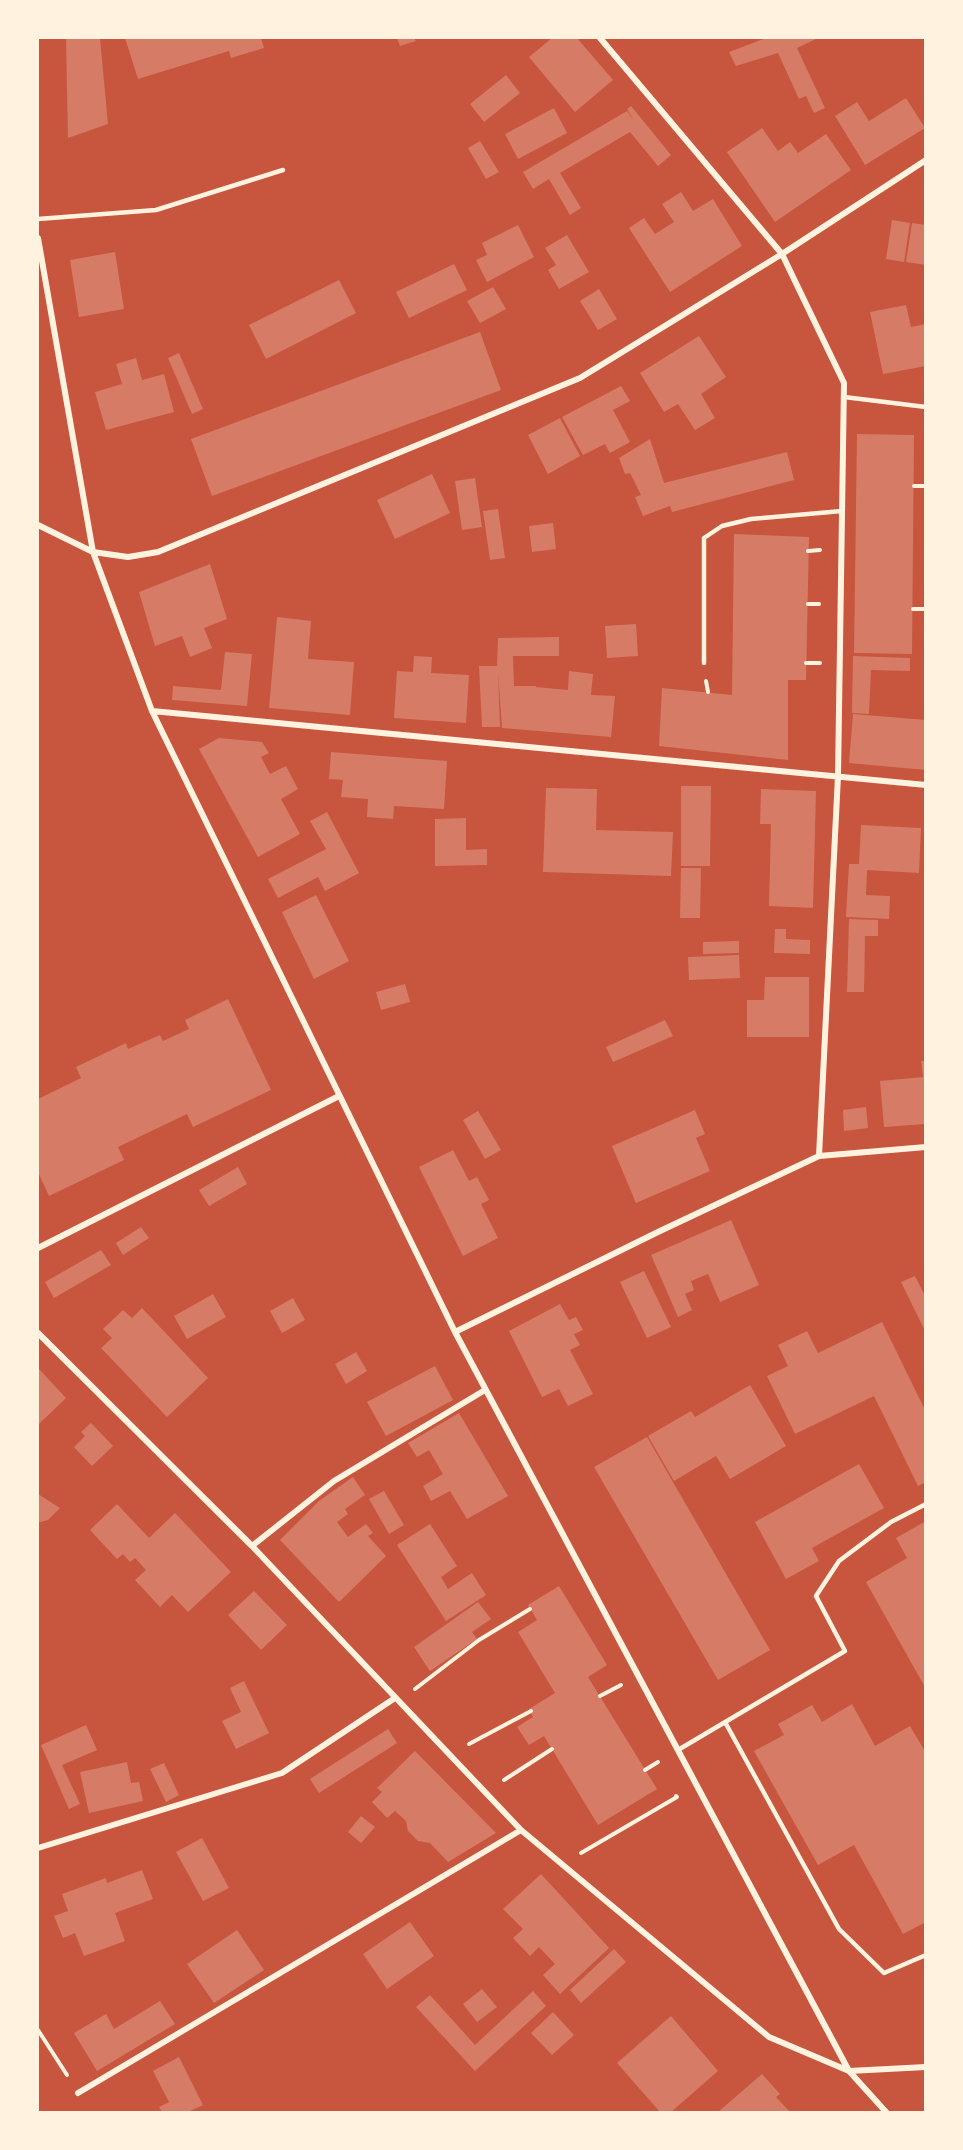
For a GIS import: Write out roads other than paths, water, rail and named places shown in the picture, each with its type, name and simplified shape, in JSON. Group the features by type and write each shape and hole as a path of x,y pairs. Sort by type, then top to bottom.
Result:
{"street":[{"path":"600,38 782,254 844,383 838,776 819,1156"},
{"path":"38,525 93,552 128,557 158,552 580,378 782,254 926,160"},
{"path":"38,238 93,552 152,711 485,1390 849,2071 886,2112"},
{"path":"152,711 926,785"},
{"path":"38,1248 339,1096"},
{"path":"455,1332 819,1156 926,1147"},
{"path":"38,1333 252,1546 521,1830 769,2037 849,2071 926,2067"},
{"path":"252,1546 334,1481 485,1390"},
{"path":"38,1848 282,1773 395,1698"},
{"path":"78,2092 521,1830"}],"lane":[{"path":"38,219 156,210 283,170"},
{"path":"844,397 926,407"},
{"path":"704,663 704,538 722,526 752,519 842,511"},
{"path":"678,1750 845,1651 816,1596 839,1561 891,1522 926,1504"},
{"path":"725,1722 839,1929 884,1973 926,1955"}]}
